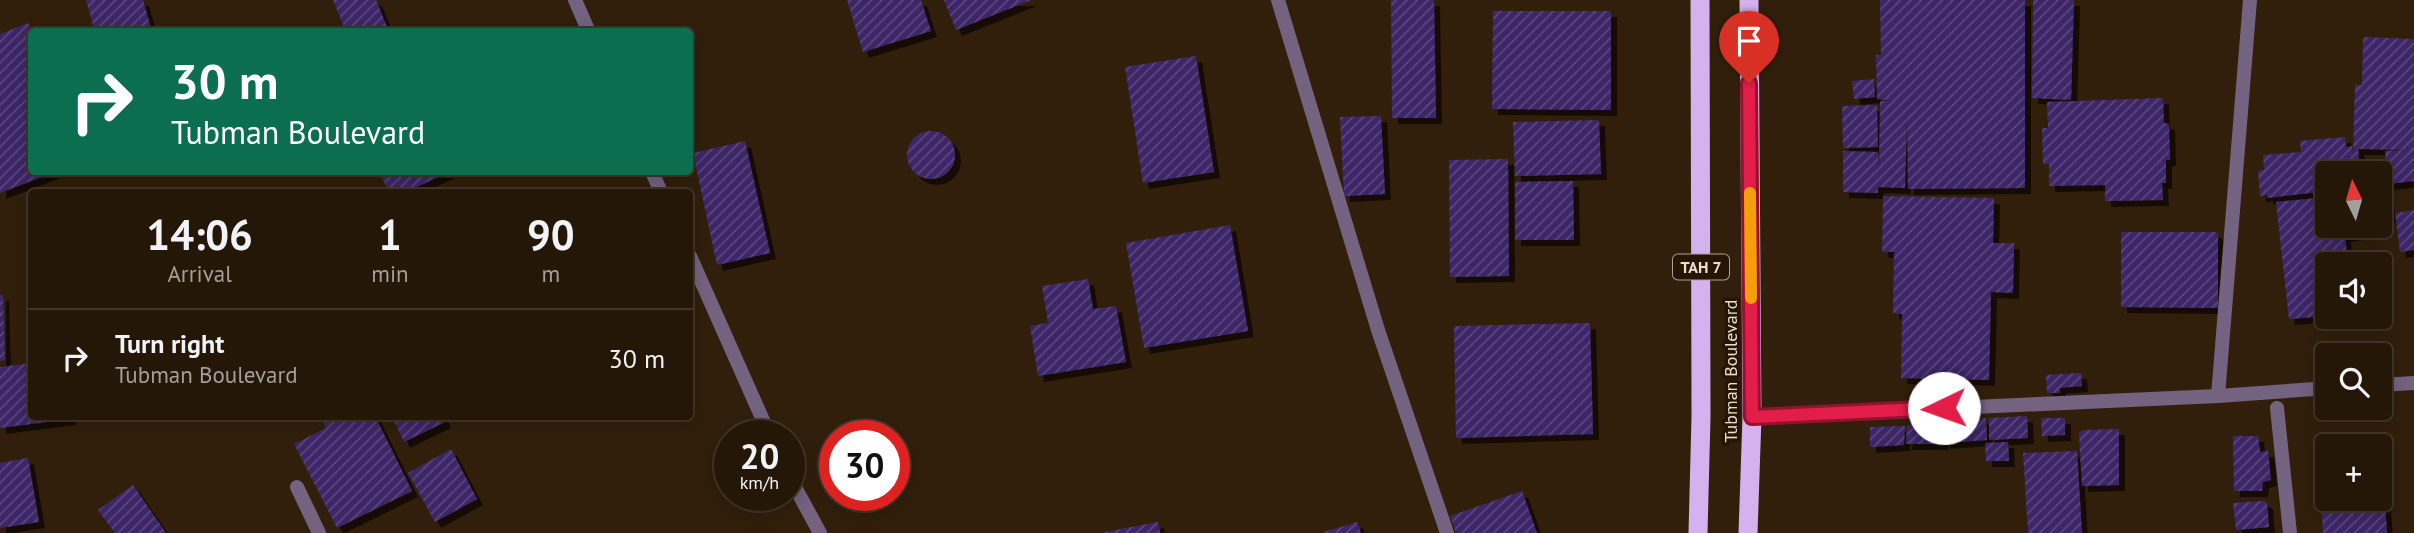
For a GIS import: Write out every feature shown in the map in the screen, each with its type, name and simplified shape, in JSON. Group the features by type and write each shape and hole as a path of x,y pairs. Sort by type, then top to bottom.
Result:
{"highway":[{"name":"Tubman Boulevard","path":"1698,533 1702,417 1700,0"},
{"name":"Tubman Boulevard","path":"1748,533 1752,417 1749,0"}],"street":[{"path":"575,0 587,28"},
{"path":"1278,0 1378,330 1447,533"},
{"path":"2218,396 2250,0"},
{"path":"693,263 763,420"},
{"path":"2392,384 2414,383"},
{"path":"1752,417 2218,396 2315,389"},
{"path":"2277,408 2290,533"},
{"path":"297,487 319,533"},
{"path":"805,505 820,533"}],"building":[{"path":"86,0 143,0 151,28 94,28"},
{"path":"333,0 376,0 387,28 344,28"},
{"path":"847,0 921,0 931,31 863,52"},
{"path":"944,0 1031,0 956,30"},
{"path":"1391,0 1434,0 1436,118 1392,118"},
{"path":"1880,0 2025,0 2025,188 1908,189 1907,117 1905,188 1878,187 1878,193 1843,192 1843,151 1878,152 1879,170 1880,101 1890,101 1877,99 1876,55 1881,55"},
{"path":"2033,0 2074,0 2071,100 2032,98"},
{"path":"1493,11 1611,11 1611,110 1492,109"},
{"path":"28,23 30,28 28,28 28,175 47,175 0,193 0,34"},
{"path":"2363,37 2414,39 2414,181 2392,184 2392,161 2386,161 2385,151 2409,150 2358,149 2360,161 2315,161 2315,192 2267,198 2267,195 2260,196 2258,171 2264,170 2263,155 2301,152 2300,141 2345,137 2346,147 2352,146 2353,153 2355,85 2362,85"},
{"path":"1196,56 1214,172 1143,183 1125,67"},
{"path":"1874,79 1875,97 1854,99 1852,81"},
{"path":"2163,98 2164,123 2169,124 2170,160 2166,160 2166,183 2162,183 2163,200 2105,201 2105,185 2049,186 2049,164 2043,164 2042,128 2048,128 2047,102"},
{"path":"1877,105 1878,147 1843,148 1842,106"},
{"path":"1381,116 1385,194 1344,196 1340,117"},
{"path":"1599,120 1601,174 1515,176 1513,122"},
{"path":"931,131 948,138 955,155 948,172 931,179 914,172 907,155 914,138"},
{"path":"745,141 770,253 717,265 693,153"},
{"path":"1508,159 1509,276 1450,277 1449,160"},
{"path":"380,175 443,175 412,189 388,189"},
{"path":"1573,181 1574,240 1515,240 1515,182"},
{"path":"1883,196 1994,198 1993,243 2014,243 2013,293 1991,292 1989,380 1901,378 1902,314 1893,313 1894,252 1882,252"},
{"path":"2315,198 2315,238 2345,238 2347,252 2315,252 2315,317 2289,319 2276,202"},
{"path":"2414,210 2414,250 2400,252 2395,213"},
{"path":"1230,225 1248,331 1144,348 1126,243"},
{"path":"2121,232 2216,232 2218,308 2121,307"},
{"path":"1088,279 1093,309 1116,306 1126,362 1038,376 1030,326 1048,323 1042,286"},
{"path":"0,295 3,295 5,360 0,361"},
{"path":"1590,323 1593,434 1456,438 1454,326"},
{"path":"28,364 28,420 62,420 0,428 0,367"},
{"path":"2081,373 2082,386 2060,388 2060,393 2047,393 2046,375"},
{"path":"2027,416 2028,438 1989,440 1989,418"},
{"path":"1986,418 1987,440 1944,443 1942,421"},
{"path":"2041,418 2065,418 2065,435 2042,436"},
{"path":"323,420 377,420 412,491 337,528 294,444 326,428"},
{"path":"394,420 444,420 445,422 404,442"},
{"path":"1942,424 1942,444 1906,444 1907,425"},
{"path":"1905,426 1904,445 1870,447 1870,427"},
{"path":"2119,429 2119,485 2082,486 2079,433 2083,430"},
{"path":"2233,436 2258,436 2260,452 2268,451 2271,480 2263,482 2262,491 2234,491"},
{"path":"2008,442 2009,461 1986,461 1985,443"},
{"path":"451,449 477,499 435,522 408,473"},
{"path":"2077,451 2082,533 2028,533 2023,453"},
{"path":"28,458 39,522 0,528 0,463"},
{"path":"133,485 166,533 115,533 98,510"},
{"path":"1522,491 1537,533 1456,533 1450,516"},
{"path":"2233,503 2267,503 2269,527 2236,530"},
{"path":"2322,511 2386,511 2387,533 2323,533"},
{"path":"1158,522 1160,533 1104,533 1104,532"},
{"path":"1357,522 1361,533 1324,533 1324,532"}],"slow traffic":[{"path":"1750,193 1751,298"}],"route":[{"path":"1749,83 1752,417 1944,408"}]}
